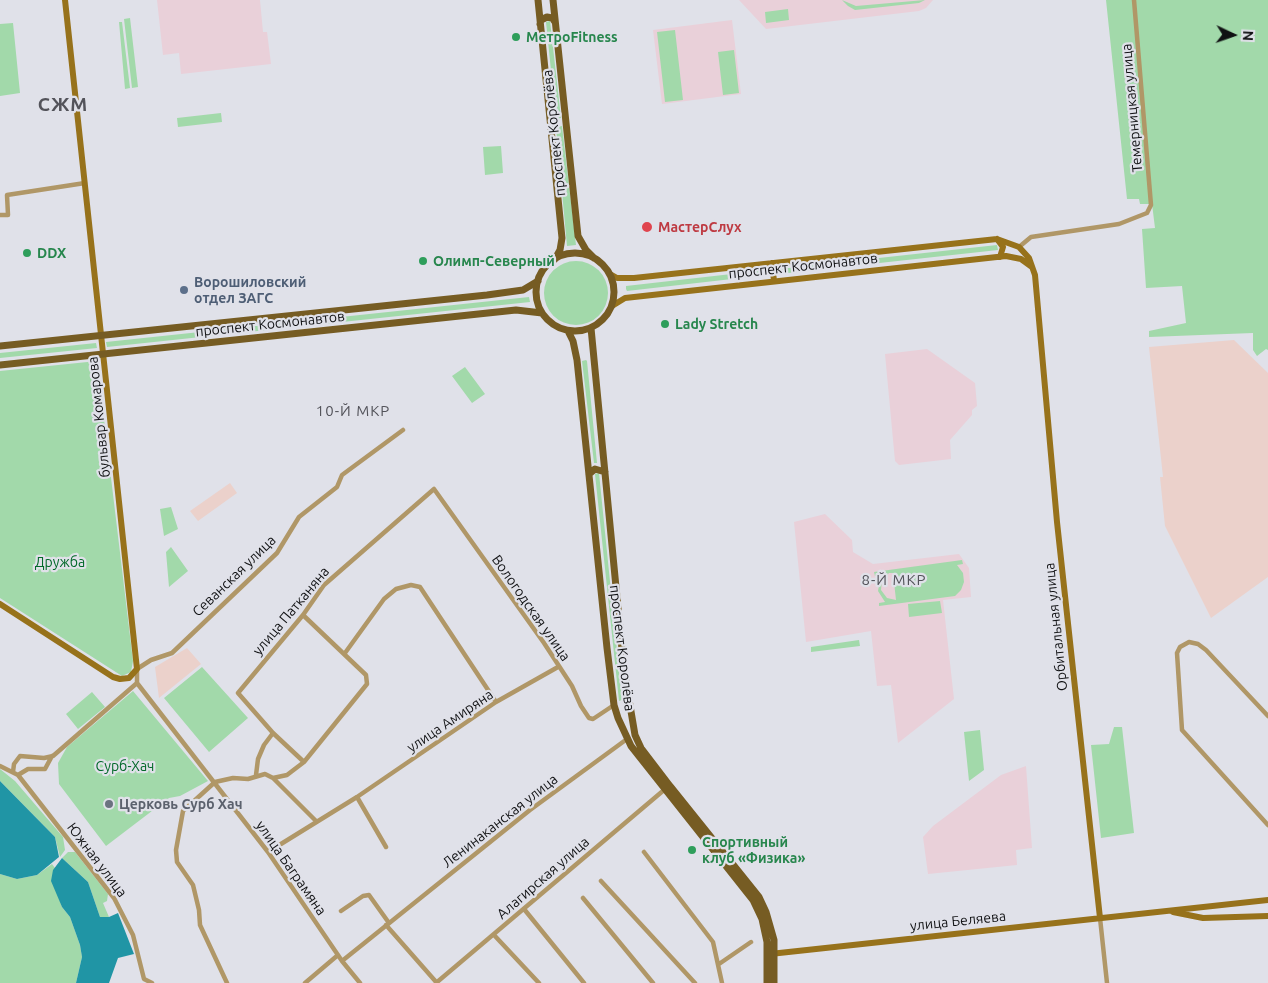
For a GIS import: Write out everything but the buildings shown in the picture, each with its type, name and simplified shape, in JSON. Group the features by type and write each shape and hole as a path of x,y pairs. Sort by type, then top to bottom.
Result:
{"main road":[{"name":"бульвар Комарова","path":"65,0 138,669"},
{"name":"проспект Королёва","path":"538,0 562,238 560,250 555,259"},
{"name":"проспект Королёва","path":"553,0 578,236 586,250 594,258"},
{"path":"540,24 541,20 546,17 552,18 555,22"},
{"path":"550,120 553,123 561,123 565,118"},
{"path":"998,239 1003,247 1000,257"},
{"name":"проспект Космонавтов","path":"610,274 625,279 998,239 1019,246"},
{"path":"1019,246 1029,258 1033,268"},
{"path":"571,254 581,254 594,258 610,274 614,286 612,306 602,321 591,328 568,331 550,322 542,313 537,298 538,281 541,274 555,259 571,254"},
{"name":"проспект Космонавтов","path":"612,306 625,298 1010,256 1021,259 1033,268"},
{"path":"772,263 774,281"},
{"name":"Орбитальная улица","path":"1033,268 1059,536 1100,918"},
{"name":"проспект Космонавтов","path":"0,346 487,295 522,290 538,281"},
{"name":"проспект Космонавтов","path":"0,365 516,310 542,313"},
{"name":"проспект Королёва","path":"591,328 627,701 634,735 641,748 758,897 771,926 774,983"},
{"name":"проспект Королёва","path":"568,331 573,341 577,360 614,705 626,739 664,790 753,900 762,918 772,954 767,983"},
{"path":"589,474 595,469 605,472"},
{"path":"0,604 113,677 125,679 138,669"},
{"path":"614,705 622,705 627,701"},
{"name":"улица Беляева","path":"772,954 1268,900"},
{"path":"1167,910 1202,918 1268,916"}],"street":[{"name":"Темерницкая улица","path":"1019,246 1031,236 1119,224 1148,213 1151,205 1134,0"},
{"path":"0,215 8,215 7,195 85,183"},
{"name":"Севанская улица","path":"138,669 151,660 172,653 277,553 299,517 337,487 342,475 403,430"},
{"name":"Вологодская улица","path":"434,489 572,686 589,718 592,719 614,705"},
{"name":"улица Патканяна","path":"273,733 238,693 303,615 324,586 434,489"},
{"path":"345,653 384,599 396,589 411,585 420,587 496,702"},
{"path":"273,778 287,775 304,762 367,684 366,675 303,615"},
{"path":"1268,716 1202,647 1189,642 1180,648 1177,653 1182,730 1268,825"},
{"name":"улица Амиряна","path":"268,852 357,797 496,702 558,666"},
{"path":"52,756 44,758 20,756 14,764 15,774 28,769 45,769 52,756 136,683 138,669"},
{"name":"улица Баграмяна","path":"136,683 268,852 342,961 360,983"},
{"path":"256,775 261,752 273,733 304,762"},
{"name":"Ленинаканская улица","path":"342,961 530,810 626,739"},
{"name":"Южная улица","path":"0,766 15,774 114,898 133,935 143,981 152,983"},
{"path":"228,983 200,925 200,910 193,885 177,862 176,856 183,811 215,782 233,778 248,780 256,775 265,774 273,778 316,821"},
{"name":"Алагирская улица","path":"437,983 664,790"},
{"path":"357,797 386,847"},
{"path":"644,852 713,942 722,983"},
{"path":"601,881 696,983"},
{"path":"340,911 362,896 369,895 388,924 437,983"},
{"path":"582,898 653,983"},
{"path":"524,909 584,983"},
{"name":"Орбитальная улица","path":"1100,918 1107,983"},
{"path":"494,935 539,983"},
{"path":"719,964 751,942"},
{"path":"306,983 338,955"},
{"path":"441,979 445,983"}],"shaded area":[{"path":"157,0 260,0 263,32 267,32 271,64 181,74 179,53 163,55"},
{"path":"739,0 933,0 926,8 919,11 766,29"},
{"path":"732,20 741,94 662,104 653,30"},
{"path":"1234,340 1268,373 1268,577 1211,618 1165,526 1160,477 1163,477 1149,347"},
{"path":"927,349 975,383 977,406 972,410 972,415 950,440 951,459 899,465 895,461 885,354"},
{"path":"230,483 237,493 198,521 190,511"},
{"path":"825,514 852,540 853,552 873,564 959,554 969,568 971,597 943,600 954,699 898,743 891,685 877,686 871,631 806,642 794,522"},
{"path":"187,648 201,664 159,698 155,667"},
{"path":"1026,766 1032,848 1016,850 1017,865 928,874 923,837 933,826 1001,775"}],"green space":[{"path":"842,0 856,6 925,0 919,3 855,10"},
{"path":"1106,0 1268,0 1268,350 1266,349 1257,356 1253,350 1253,333 1149,337 1149,331 1186,323 1182,286 1146,288 1142,229 1155,228 1152,204 1140,204 1139,199 1127,199"},
{"path":"788,9 789,20 766,23 765,12"},
{"path":"130,18 138,87 132,88 124,19"},
{"path":"550,21 561,118 556,119 546,22"},
{"path":"119,22 122,22 130,88 125,89"},
{"path":"13,23 20,93 0,96 0,24"},
{"path":"675,30 683,100 665,102 657,32"},
{"path":"734,50 739,93 723,95 718,52"},
{"path":"221,113 222,122 178,127 177,118"},
{"path":"562,126 576,245 567,246 556,127"},
{"path":"501,146 503,173 485,175 483,147"},
{"path":"997,245 998,250 779,274 777,272 779,269"},
{"path":"576,261 588,263 599,270 606,281 608,293 606,305 599,316 588,323 576,325 564,323 553,316 546,305 544,293 546,281 553,270 564,263"},
{"path":"767,270 769,272 767,275 627,291 626,289 626,286"},
{"path":"529,297 530,302 107,347 106,342"},
{"path":"96,343 97,348 0,358 0,353"},
{"path":"586,360 597,463 594,463 582,361"},
{"name":"Дружба","path":"97,361 133,661 131,672 122,676 0,598 0,371"},
{"path":"465,367 485,394 472,403 452,376"},
{"path":"599,473 622,700 619,701 595,474"},
{"path":"171,507 178,529 164,536 160,509"},
{"path":"171,547 188,571 169,587 166,552"},
{"path":"962,560 963,564 957,565 963,573 964,582 961,590 955,596 879,606 879,603 885,602 878,591 881,575 875,576 874,572","holes":["889,573 893,573 896,600 887,598 881,590 882,580"]},
{"path":"940,601 942,613 909,617 908,604"},
{"path":"859,640 860,646 811,652 811,647"},
{"path":"202,667 248,718 209,752 164,698"},
{"name":"Сурб-Хач","path":"133,691 208,781 180,796 169,798 106,846 59,784 58,763 67,747"},
{"path":"92,692 105,707 78,729 66,714"},
{"path":"1114,727 1122,727 1134,833 1101,838 1091,745 1109,744"},
{"path":"980,730 984,770 969,781 964,732"},
{"path":"0,769 15,781 63,837 65,850 60,857 55,837 0,781"},
{"path":"68,852 75,852 108,894 107,901 103,903 109,917 100,917 88,882 62,858"},
{"path":"52,864 55,868 58,895 62,907 70,917 80,945 82,957 76,983 0,983 0,874 17,879 37,875"}],"water":[{"path":"0,781 55,837 59,857 37,875 17,879 0,874"},
{"path":"62,858 88,882 100,917 109,917 118,913 134,954 118,958 109,983 76,983 82,957 80,945 70,917 62,907 51,881 53,870"}],"place":[{"name":"МетроFitness","path":"516,37"},
{"name":"МастерСлух","path":"647,227"},
{"name":"DDX","path":"27,253"},
{"name":"Олимп-Северный","path":"423,261"},
{"name":"Ворошиловский отдел ЗАГС","path":"184,290"},
{"name":"Lady Stretch","path":"665,324"},
{"name":"Церковь Сурб Хач","path":"109,804"},
{"name":"Спортивный клуб «Физика»","path":"692,850"}],"district":[{"name":"СЖМ","path":"63,105"},
{"name":"10-Й МКР","path":"353,411"},
{"name":"8-Й МКР","path":"894,580"}]}
